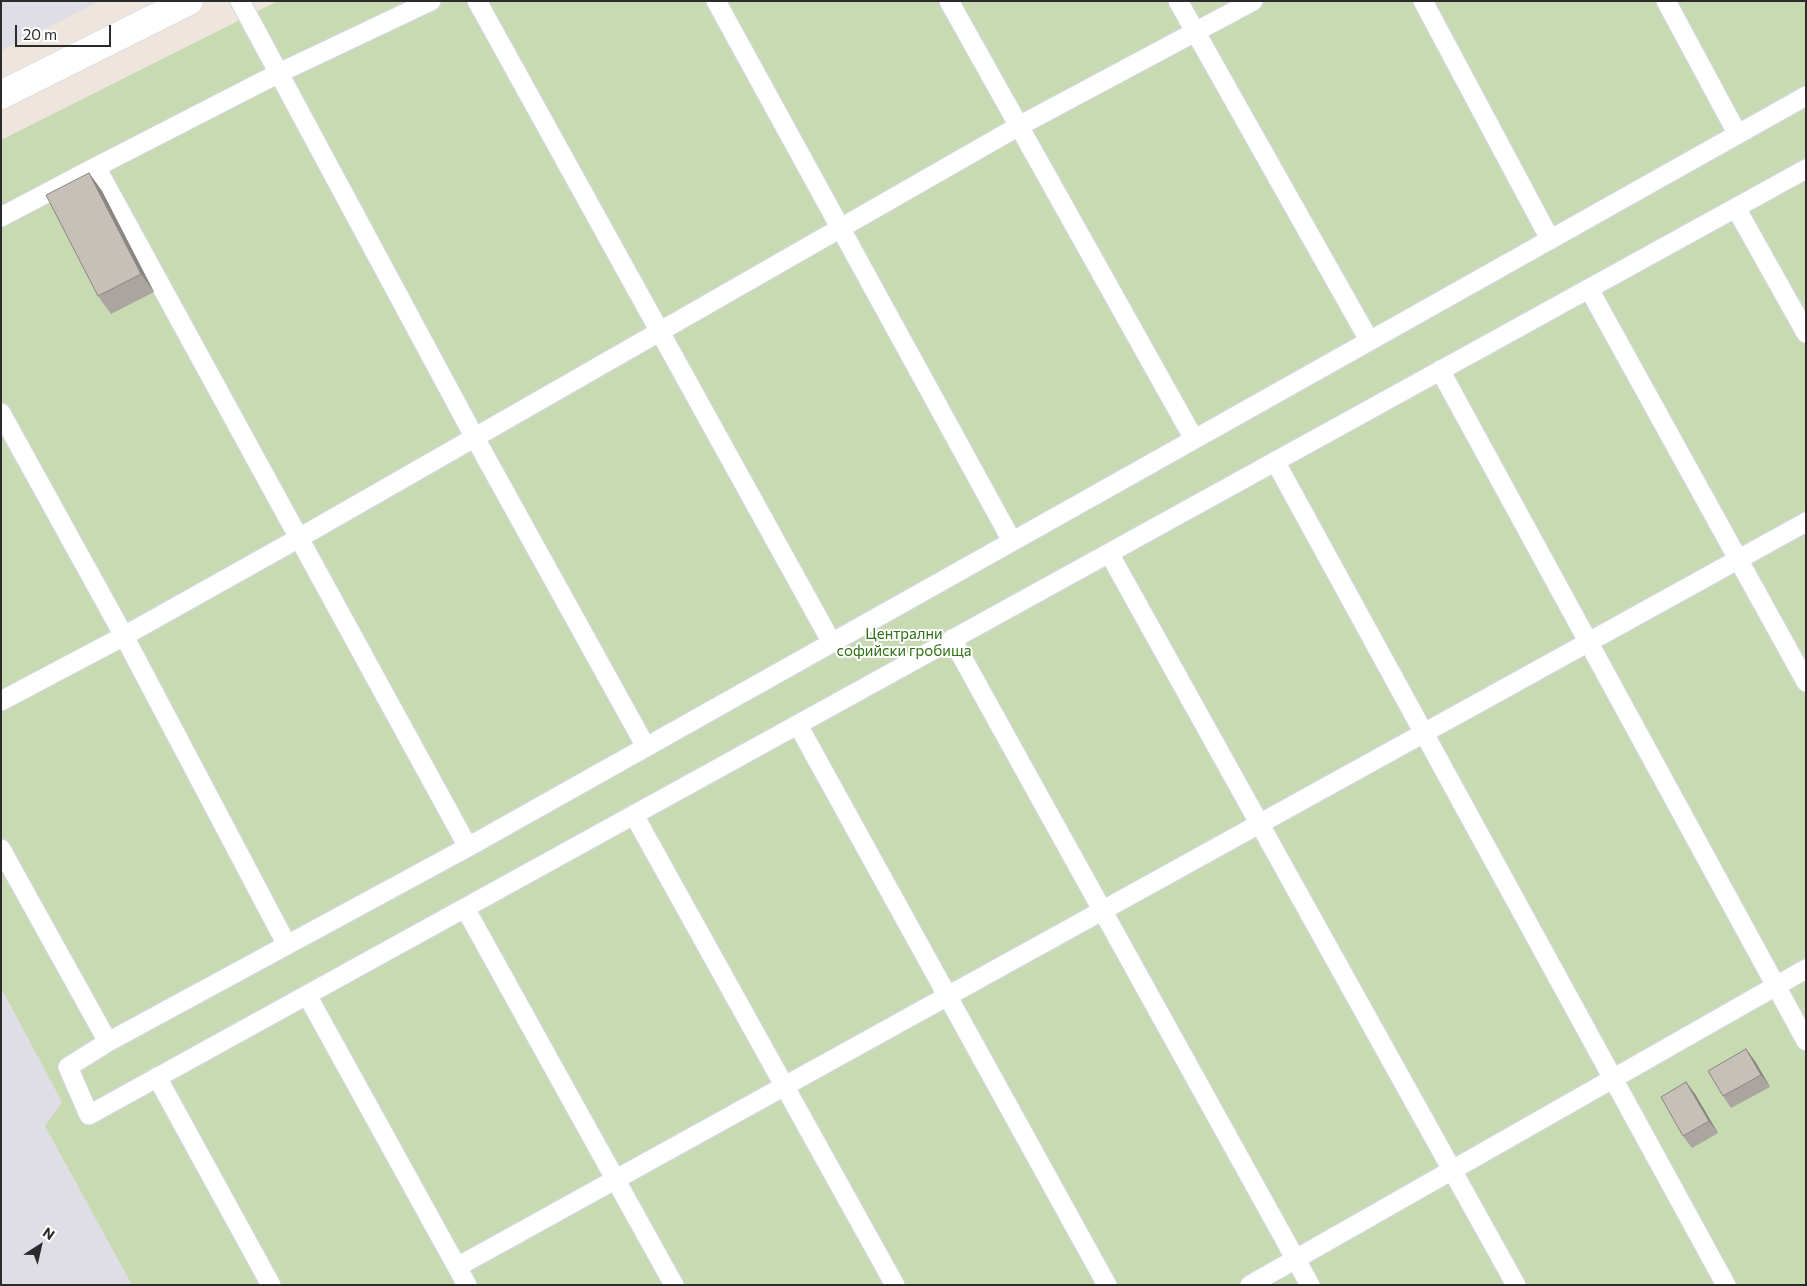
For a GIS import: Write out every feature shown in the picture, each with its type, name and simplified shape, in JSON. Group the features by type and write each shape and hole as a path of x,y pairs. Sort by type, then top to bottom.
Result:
{"street":[{"path":"1,95 189,1"}],"lane":[{"path":"240,1 474,438 646,747"},
{"path":"1,216 279,73 431,1"},
{"path":"477,1 832,643"},
{"path":"716,1 1012,541"},
{"path":"949,1 1194,439"},
{"path":"1178,1 1370,340"},
{"path":"1,701 124,636 299,538 1020,126 1253,1"},
{"path":"1423,1 1550,239"},
{"path":"1666,1 1737,134"},
{"path":"1806,96 468,847 108,1042 68,1068 89,1115 1806,169"},
{"path":"96,167 468,847"},
{"path":"1736,208 1806,332"},
{"path":"1589,289 1806,682"},
{"path":"1440,370 1806,1041"},
{"path":"1,413 124,636 287,946"},
{"path":"1275,462 1726,1285"},
{"path":"457,1267 1806,522"},
{"path":"1109,553 1516,1285"},
{"path":"952,640 1310,1285"},
{"path":"798,725 1107,1285"},
{"path":"634,815 895,1285"},
{"path":"1,849 108,1042"},
{"path":"465,908 674,1285"},
{"path":"1250,1285 1806,969"},
{"path":"307,995 467,1285"},
{"path":"158,1077 270,1285"}],"shaded area":[{"path":"1,1 100,1 1,51"},
{"path":"1,988 62,1102 45,1126 132,1285 1,1285"}],"green space":[{"name":"Централни софийски гробища","path":"278,1 1806,1 1806,1285 132,1285 45,1126 62,1102 1,988 1,140"}],"building":[{"path":"89,173 141,274 98,296 46,195"},
{"path":"1746,1049 1761,1075 1723,1096 1708,1071"},
{"path":"1686,1082 1709,1121 1683,1136 1661,1097"}]}
